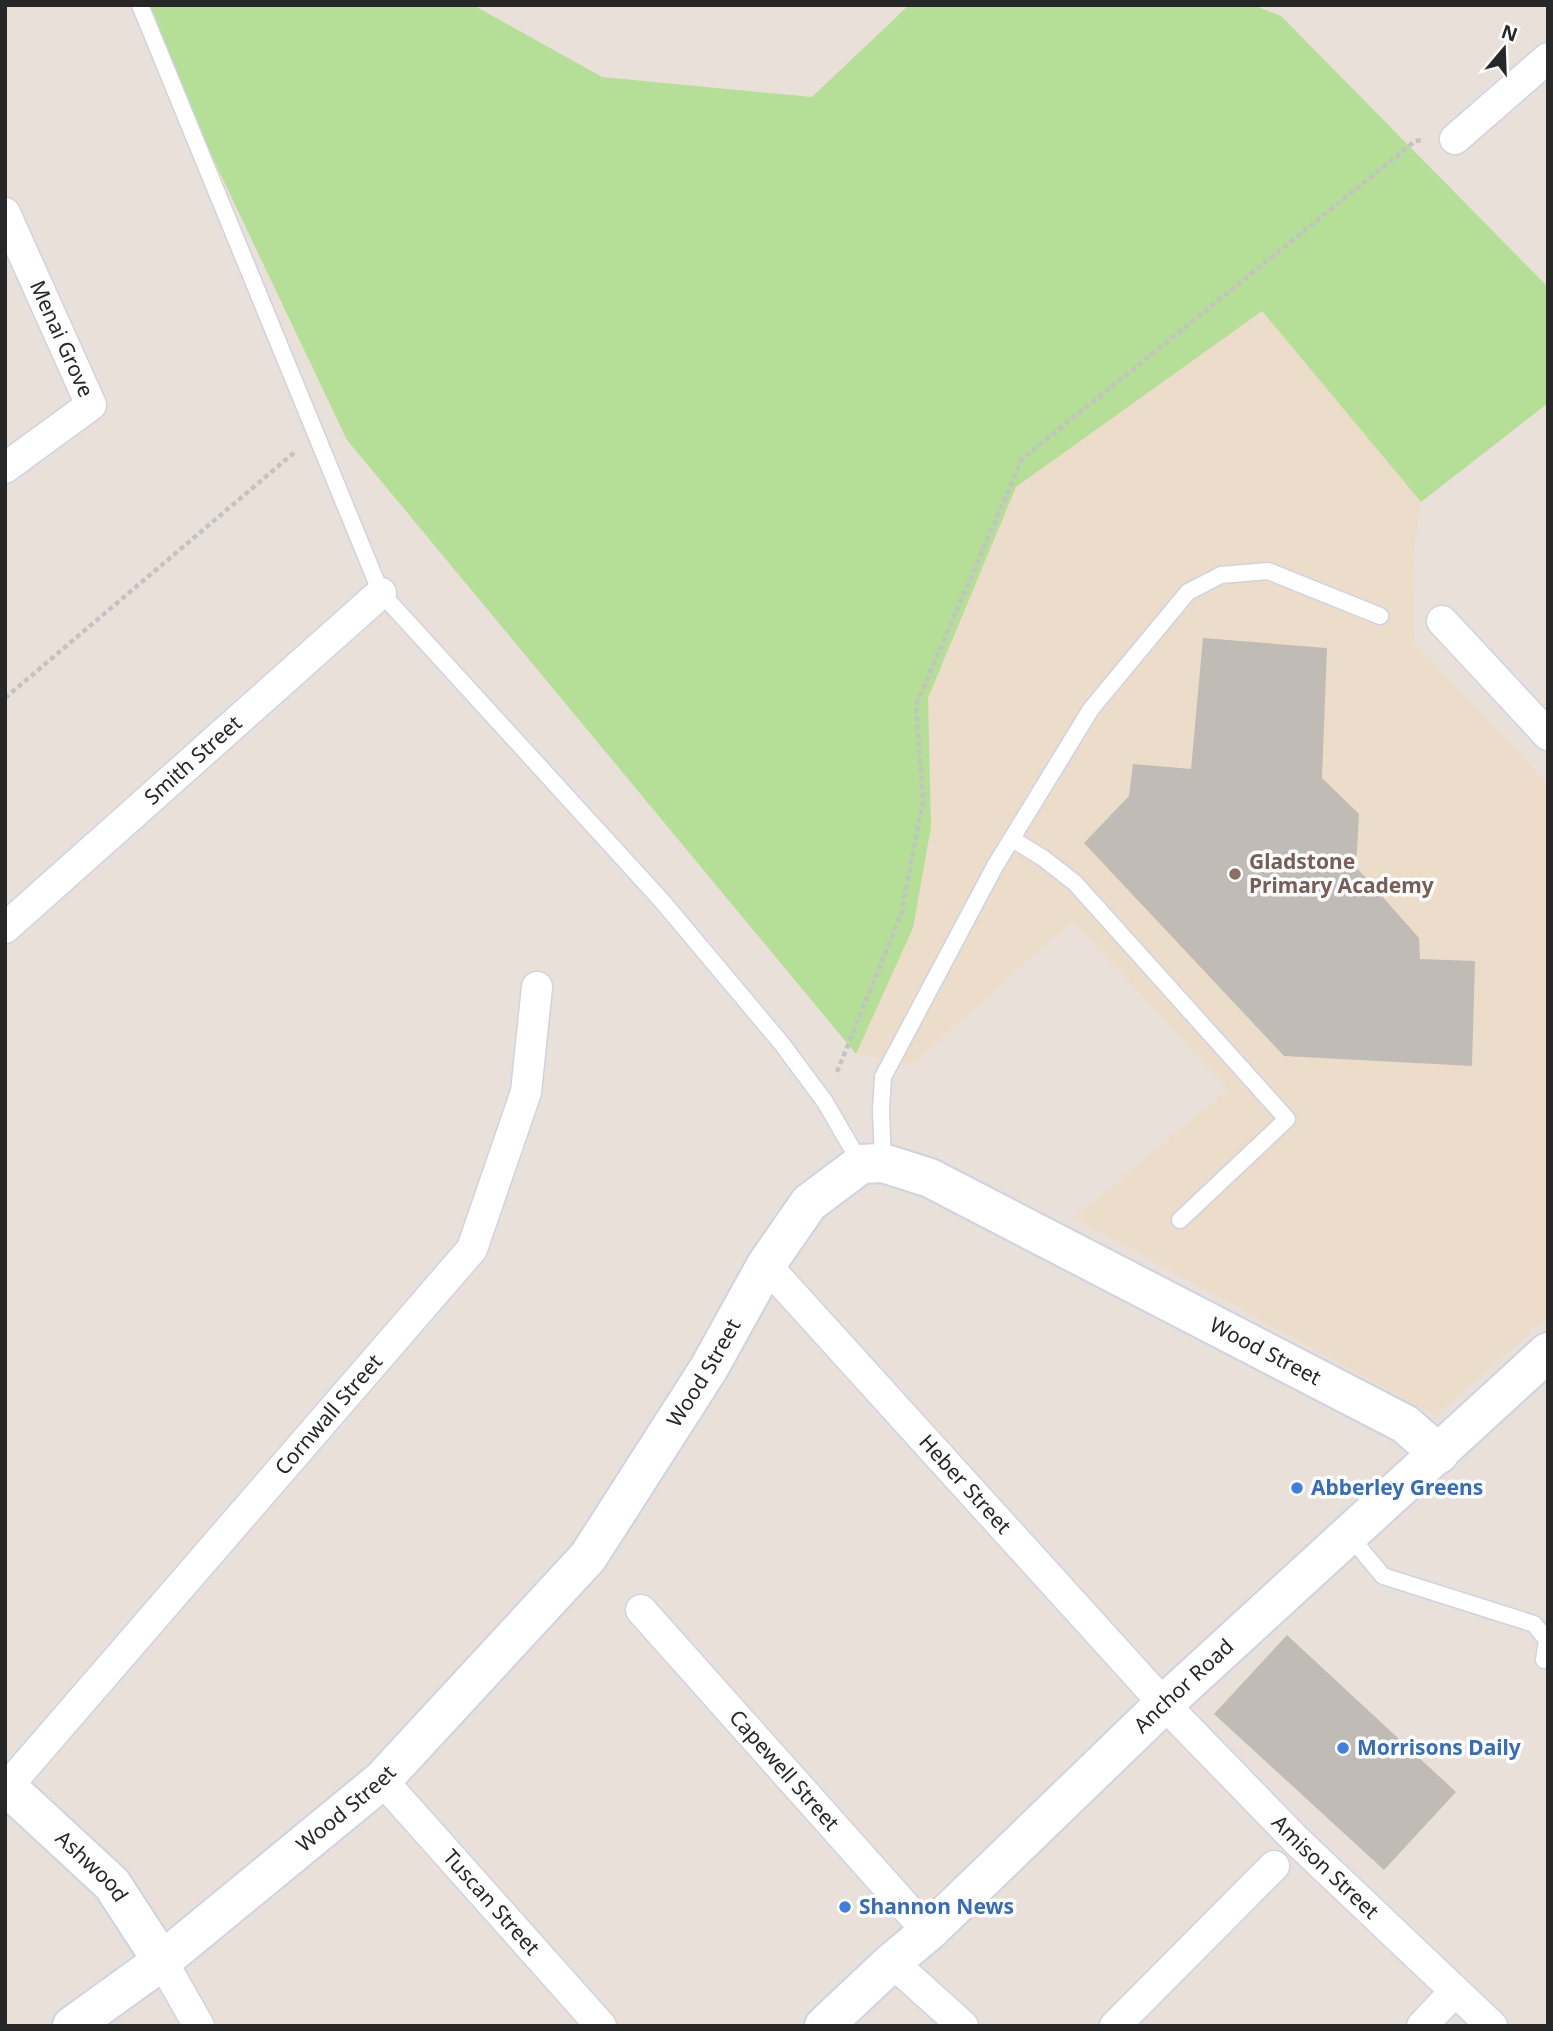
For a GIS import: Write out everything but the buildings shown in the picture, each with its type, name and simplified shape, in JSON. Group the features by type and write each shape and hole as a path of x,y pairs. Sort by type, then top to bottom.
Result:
{"street":[{"path":"1455,139 1548,58"},
{"name":"Menai Grove","path":"5,213 91,405 5,468"},
{"name":"Smith Street","path":"5,928 381,593"},
{"path":"1442,621 1548,734"},
{"name":"Cornwall Street","path":"6,1786 472,1249 526,1092 537,987"},
{"name":"Wood Street","path":"72,2026 162,1961 382,1780 588,1557 709,1368 766,1265 809,1203 872,1164 930,1178 1405,1424 1439,1454"},
{"name":"Heber Street","path":"766,1265 1164,1704"},
{"name":"Anchor Road","path":"824,2026 928,1932 1164,1704 1548,1352"},
{"name":"Capewell Street","path":"641,1610 928,1932"},
{"name":"Amison Street","path":"1164,1704 1297,1841 1492,2026"},
{"name":"Tuscan Street","path":"382,1780 601,2026"},
{"name":"Ashwood","path":"6,1786 112,1884 162,1961"},
{"path":"1115,2026 1274,1866"},
{"path":"162,1961 199,2026"},
{"path":"892,1962 963,2026"},
{"path":"1422,2026 1455,1991"}],"lane":[{"path":"140,5 381,593 662,901 782,1044 872,1164"},
{"path":"872,1164 881,1110 883,1077 1012,839 1091,709 1188,592 1221,575 1268,571 1380,617"},
{"path":"1012,839 1043,858 1075,883 1287,1119 1180,1220"},
{"path":"1348,1534 1383,1576 1534,1624 1547,1640 1544,1660"}],"path":[{"path":"825,1102 901,914 923,801 916,705 1022,459 1415,141 1455,139"},
{"path":"5,698 316,436"}],"shaded area":[{"name":"Gladstone Primary Academy","path":"1262,311 1421,502 1413,556 1414,643 1548,783 1548,1317 1436,1416 1074,1218 1228,1089 1073,921 912,1065 856,1054 913,928 931,827 928,698 1016,487"}],"green space":[{"path":"140,5 473,5 602,77 812,97 909,5 1253,5 1281,16 1548,287 1548,403 1421,502 1262,311 1016,487 928,698 931,827 913,928 856,1054 347,440"}],"place":[{"name":"Gladstone Primary Academy","path":"1235,874"},
{"name":"Abberley Greens","path":"1297,1488"},
{"name":"Morrisons Daily","path":"1343,1748"},
{"name":"Shannon News","path":"845,1907"}]}
